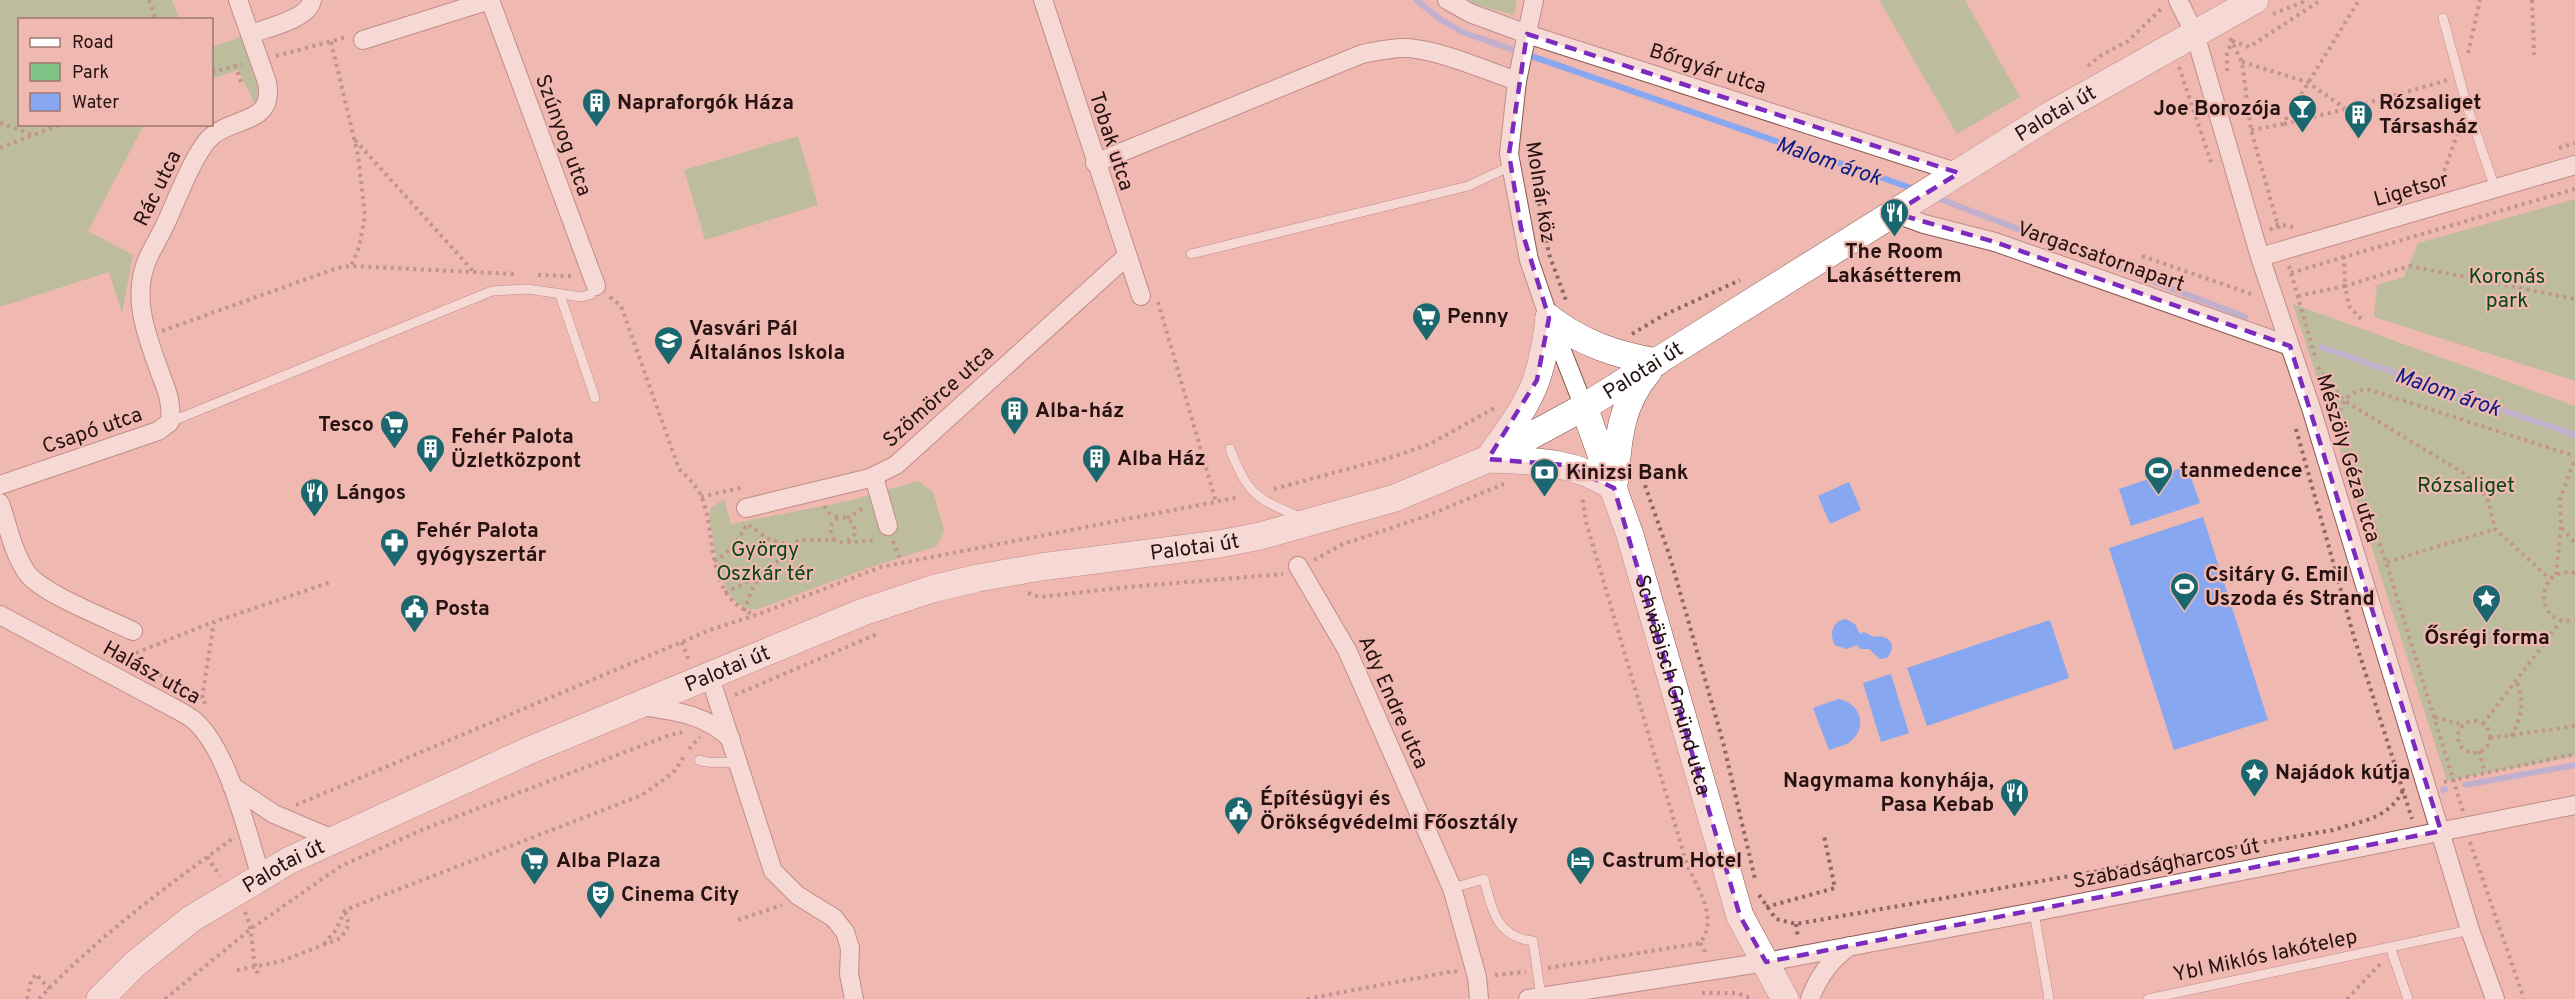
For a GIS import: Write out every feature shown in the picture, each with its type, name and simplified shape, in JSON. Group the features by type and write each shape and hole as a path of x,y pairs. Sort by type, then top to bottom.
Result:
{"main road":[{"name":"Palotai út","path":"100,999 135,964 191,919 333,838 709,674 862,612 932,589 1041,567 1220,544 1314,522 1395,498 1488,459 1584,407 2052,114 2195,34 2260,9"},
{"path":"1488,459 1564,465 1599,478 1614,488 1620,429 1629,400 1639,382 1657,362 1601,348 1568,333 1559,314"},
{"path":"1488,459 1528,403 1559,314"},
{"name":"Schwäbisch Gmünd utca","path":"1584,407 1630,535 1740,916 1785,999"}],"street":[{"name":"Rác utca","path":"146,332 140,303 141,280 148,258 199,154 211,136 228,126 260,114 267,106 269,94 238,0"},
{"path":"250,34 302,16 311,5 312,0"},
{"path":"363,40 490,0"},
{"name":"Szúnyog utca","path":"490,0 596,286"},
{"name":"Tobak utca","path":"1042,0 1127,256 1149,299"},
{"name":"Bőrgyár utca","path":"1447,0 1524,47 1954,176"},
{"name":"Molnár köz","path":"1534,0 1517,81 1509,154 1529,260 1559,314"},
{"name":"Mészöly Géza utca","path":"2178,0 2195,34 2260,257 2311,408 2470,930 2495,999"},
{"path":"1095,163 1362,54 1387,49 1409,48 1429,52 1517,81"},
{"name":"Ligetsor","path":"2260,257 2575,165"},
{"name":"Vargacsatornapart","path":"1902,208 1924,224 1995,242 2290,346"},
{"name":"Szömörce utca","path":"747,516 874,477 896,465 1127,256"},
{"path":"1559,314 1584,407"},
{"name":"Csapó utca","path":"0,485 158,431 170,422 172,407 146,332"},
{"path":"874,477 888,526"},
{"name":"Halász utca","path":"0,503 19,559 29,575 44,587 133,631"},
{"name":"Ady Endre utca","path":"1298,566 1347,650 1452,888 1477,977 1479,999"},
{"name":"Halász utca","path":"0,615 186,714 207,734 232,786 261,877"},
{"path":"709,674 732,740 772,871 797,895 834,918 845,932 850,948 849,974 854,999"},
{"path":"636,706 664,709 707,720 732,740"},
{"path":"232,786 249,800 274,814 333,838"},
{"name":"Szabadságharcos út","path":"1534,998 1766,962 2034,912 2575,805"},
{"path":"1810,999 1816,984 1831,962 1852,945"}],"lane":[{"path":"2443,18 2459,77 2495,188"},
{"path":"1191,254 1468,186 1511,166"},
{"path":"170,422 492,291 528,289 582,297 591,294 596,286"},
{"path":"560,295 595,398"},
{"path":"1230,449 1242,479 1255,494 1272,505 1314,522"},
{"path":"699,760 711,765 729,761 740,766"},
{"path":"1452,888 1484,879 1498,923 1520,940 1533,941 1537,970 1534,998"},
{"path":"2034,912 2049,999"},
{"name":"Ybl Miklós lakótelep","path":"2148,999 2391,949 2470,930"},
{"path":"2391,949 2408,999"}],"path":[{"path":"148,0 155,18"},
{"path":"2260,9 2308,0"},
{"path":"2232,41 2249,47 2321,0"},
{"path":"2283,124 2359,0"},
{"path":"2251,130 2346,109 2459,77 2465,64 2480,0"},
{"path":"2532,0 2534,55"},
{"path":"2228,76 2227,54 2232,41 2239,34"},
{"path":"213,72 351,36 363,40"},
{"path":"2232,41 2242,62 2251,130 2319,369 2343,400 2462,472 2479,487 2488,501 2495,528 2550,579"},
{"path":"331,42 355,140 365,216 359,247 351,266"},
{"path":"2242,62 2307,82 2346,109"},
{"path":"236,65 241,82"},
{"path":"2439,186 2468,106"},
{"path":"0,123 33,135"},
{"path":"0,148 57,126"},
{"path":"355,140 474,272"},
{"path":"1529,157 1533,167 1559,314"},
{"path":"2292,273 2575,189"},
{"path":"2266,221 2269,231 2277,224"},
{"path":"2142,256 2254,295"},
{"path":"2343,257 2349,306 2361,319"},
{"path":"146,332 311,276 351,266 520,274"},
{"path":"2298,296 2345,286 2410,266 2575,299"},
{"path":"531,274 576,276 596,286 621,306 679,469 691,480 701,497 714,561 725,593 733,604 756,615"},
{"path":"1601,348 1614,339 1636,333 1662,316 1743,278"},
{"path":"1149,299 1216,502"},
{"path":"2556,575 2561,527 2560,499 2575,458 2367,388 2354,392 2343,400 2339,410 2338,425 2386,562 2453,780 2575,754"},
{"path":"274,814 710,630 756,615 855,575 901,562 1255,494 1392,457 1430,444 1494,409 1501,402"},
{"path":"1759,894 1776,919 1796,924 2332,830 2387,812 2397,802 2403,790 2355,637 2295,426"},
{"path":"1639,467 1670,557 1723,742 1756,883"},
{"path":"1027,592 1040,597 1290,573 1298,566 1342,544 1424,517 1508,483"},
{"path":"701,497 748,487"},
{"path":"1307,999 1454,971 1477,977 1537,970 1700,943 1706,936 1708,926 1705,903 1687,865 1587,522 1582,491"},
{"path":"714,561 723,557 735,544 747,516"},
{"path":"747,516 756,533 770,540 791,545"},
{"path":"834,540 830,533 830,525 835,519 846,518 855,526 855,534 843,543"},
{"path":"2561,527 2575,543"},
{"path":"2386,562 2495,528"},
{"path":"725,593 761,575 777,562 782,550 799,540 834,540 843,543 884,539 894,545 901,562"},
{"path":"2575,573 2564,572 2550,579 2545,586 2544,604 2548,612 2561,621 2575,620"},
{"path":"744,611 752,589 761,575"},
{"path":"136,653 214,621 331,582"},
{"path":"133,660 202,698 214,621"},
{"path":"2483,724 2561,621"},
{"path":"764,683 887,629"},
{"path":"2510,736 2521,711 2520,692 2516,680"},
{"path":"2434,717 2463,725 2473,721 2483,724 2487,727 2490,738 2488,744 2479,752 2470,752 2461,746 2458,735 2463,725"},
{"path":"2490,738 2575,726"},
{"path":"695,731 704,733"},
{"path":"165,999 252,928 319,879 373,850 667,736 689,732"},
{"path":"324,944 336,930 345,910 642,795 673,772 688,749"},
{"path":"2479,752 2485,773"},
{"path":"39,999 106,934 165,886 246,829"},
{"path":"1767,907 1835,888 1824,837"},
{"path":"2469,841 2524,999"},
{"path":"738,920 785,904"},
{"path":"237,970 282,961 341,938 349,925 345,910"},
{"path":"252,928 254,965 258,974"},
{"path":"2347,999 2391,949"},
{"path":"27,999 31,981 36,974 50,989"},
{"path":"1692,993 1726,992 1747,995 1754,999"}],"highlighted area":[{"path":"1527,34 1959,173 1894,213 1995,242 2290,346 2441,831 1766,962 1740,916 1614,488 1564,465 1488,459 1537,380 1549,318 1521,228 1509,154"}],"green space":[{"path":"0,0 172,0 179,18 18,18 18,126 143,126 88,231 133,255 122,313 109,272 0,307"},
{"path":"1470,0 1517,0 1514,15 1470,3"},
{"path":"1879,0 1965,0 2020,97 1957,134"},
{"path":"250,34 258,60 260,114 238,70 213,79 213,47"},
{"path":"798,136 818,205 705,240 684,170"},
{"name":"Koronás park","path":"2575,199 2575,381 2374,317 2377,285 2404,277 2418,243"},
{"name":"Rózsaliget","path":"2293,304 2575,406 2575,756 2447,781"},
{"name":"György Oszkár tér","path":"918,481 933,492 944,530 937,546 865,569 759,609 746,608 735,601 727,590 717,559 709,516 711,508 724,499 731,524 853,500"}],"water":[{"name":"tanmedence","path":"2187,466 2200,503 2131,526 2119,489"},
{"path":"1849,482 1861,510 1830,524 1818,496"},
{"path":"2203,517 2268,720 2174,750 2109,548"},
{"path":"1846,619 1855,624 1860,634 1864,632 1874,637 1888,639 1892,649 1887,658 1880,659 1869,649 1860,649 1857,645 1846,649 1835,645 1832,637 1833,629 1838,622"},
{"path":"2050,620 2069,678 1927,726 1907,668"},
{"path":"1891,674 1909,733 1881,742 1863,683"},
{"path":"1838,699 1845,701 1856,710 1860,729 1849,743 1829,750 1813,708"}],"waterway":[{"name":"Malom árok","path":"1416,0 1440,19 1462,32 1914,189"},
{"name":"Malom árok","path":"1935,197 2245,317"},
{"name":"Malom árok","path":"2321,347 2575,435"},
{"path":"2465,785 2575,765"}],"place":[{"name":"Napraforgók Háza","path":"596,128"},
{"name":"Joe Borozója","path":"2302,134"},
{"name":"Rózsaliget Társasház","path":"2358,140"},
{"name":"The Room Lakásétterem","path":"1894,238"},
{"name":"Penny","path":"1426,342"},
{"name":"Vasvári Pál Általános Iskola","path":"668,366"},
{"name":"Alba-ház","path":"1014,436"},
{"name":"Tesco","path":"395,450"},
{"name":"Fehér Palota Üzletközpont","path":"430,474"},
{"name":"Alba Ház","path":"1096,484"},
{"name":"tanmedence","path":"2159,496"},
{"name":"Kinizsi Bank","path":"1545,498"},
{"name":"Lángos","path":"315,518"},
{"name":"Fehér Palota gyógyszertár","path":"395,568"},
{"name":"Csitáry G. Emil Uszoda és Strand","path":"2184,612"},
{"name":"Ősrégi forma","path":"2487,624"},
{"name":"Posta","path":"414,634"},
{"name":"Najádok kútja","path":"2254,798"},
{"name":"Nagymama konyhája, Pasa Kebab","path":"2015,818"},
{"name":"Építésügyi és Örökségvédelmi Főosztály","path":"1239,836"},
{"name":"Alba Plaza","path":"535,886"},
{"name":"Castrum Hotel","path":"1581,886"},
{"name":"Cinema City","path":"600,920"}]}
